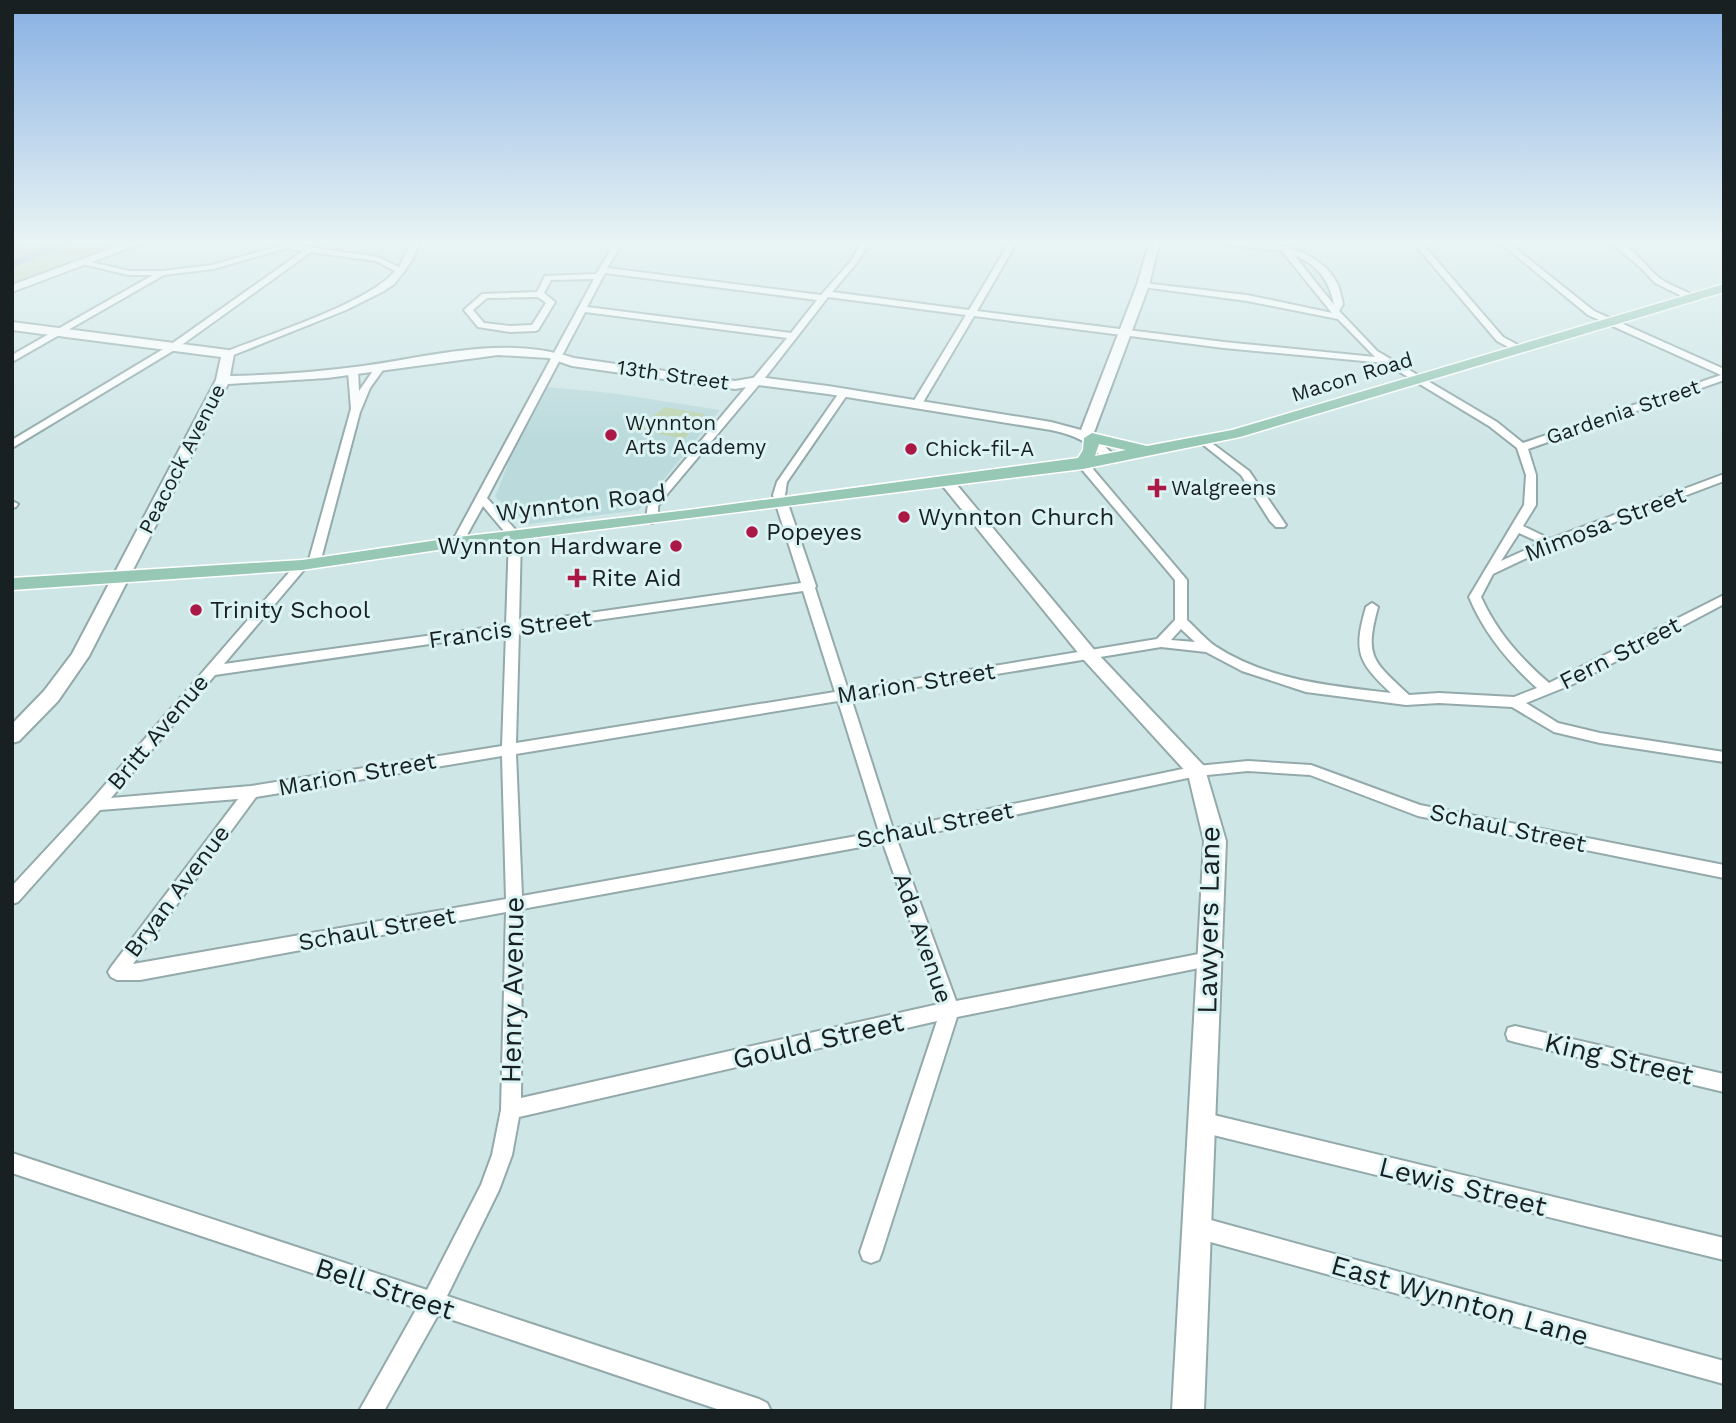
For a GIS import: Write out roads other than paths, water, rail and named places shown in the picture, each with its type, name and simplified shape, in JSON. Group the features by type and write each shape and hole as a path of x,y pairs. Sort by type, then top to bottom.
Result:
{"main road":[{"name":"Macon Road","path":"1153,451 1205,441 1659,306"},
{"path":"1083,464 1091,450 1089,436 1153,451"},
{"name":"Wynnton Road","path":"12,584 121,579 308,564 458,542 652,520 1083,464 1153,451"}],"street":[{"path":"12,359 104,306"},
{"path":"12,445 173,347 230,306"},
{"name":"Peacock Avenue","path":"12,736 67,676 121,579 223,380 228,354 346,306"},
{"path":"472,306 468,310 481,325 510,329 535,328 548,306"},
{"path":"652,520 652,506 817,306"},
{"path":"921,306 1386,361"},
{"path":"917,404 975,306"},
{"path":"1111,459 1098,442 1089,436 1135,306"},
{"path":"1294,306 1337,314"},
{"path":"1331,306 1363,344 1386,361 1493,424 1522,447 1528,460 1532,488 1530,505 1475,597 1483,619 1501,644 1548,690"},
{"path":"1337,314 1339,306"},
{"path":"1472,306 1500,339 1517,348"},
{"path":"1584,306 1607,322 1724,375"},
{"path":"458,542 583,309 794,336"},
{"path":"12,326 228,354"},
{"name":"13th Street","path":"223,380 353,370 506,352 559,355 572,362 735,385 758,381 844,392 1051,426 1089,436"},
{"path":"308,564 355,412 365,388 380,367"},
{"path":"353,370 355,412"},
{"name":"Gardenia Street","path":"1522,447 1724,375"},
{"path":"783,503 779,490 782,482 844,392"},
{"path":"12,429 37,429"},
{"path":"1205,441 1245,473 1257,488 1262,504 1280,525"},
{"path":"1083,464 1181,580 1181,621 1161,643"},
{"name":"Mimosa Street","path":"1488,572 1550,543 1724,477"},
{"name":"Lawyers Lane","path":"947,482 1090,656 1198,772 1215,841 1188,1411"},
{"path":"482,499 515,536"},
{"name":"Ada Avenue","path":"783,503 888,836 950,1010 871,1252"},
{"path":"1516,527 1550,543"},
{"name":"Henry Avenue","path":"371,1411 432,1304 489,1190 502,1156 511,1110 514,904 509,749 515,536"},
{"name":"Britt Avenue","path":"12,897 96,805 209,671 308,564"},
{"name":"Francis Street","path":"209,671 810,586"},
{"name":"Fern Street","path":"1515,702 1548,690 1724,599"},
{"path":"1372,607 1363,635 1362,652 1406,700"},
{"path":"1181,621 1209,648"},
{"name":"Marion Street","path":"96,805 251,792 1161,643 1209,648 1247,668 1306,687 1406,700 1439,698 1515,702 1554,727 1600,738 1724,757"},
{"name":"Schaul Street","path":"140,972 888,836 1198,772 1248,766 1311,770 1418,810 1724,872"},
{"name":"Bryan Avenue","path":"140,972 117,972 251,792"},
{"name":"Gould Street","path":"511,1110 950,1010 1209,960"},
{"name":"King Street","path":"1514,1034 1724,1083"},
{"name":"Lewis Street","path":"1201,1122 1724,1249"},
{"name":"Bell Street","path":"12,1163 759,1411"},
{"name":"East Wynnton Lane","path":"1196,1227 1724,1373"}],"place":[{"name":"Wynnton Arts Academy","path":"611,435"},
{"name":"Chick-fil-A","path":"911,449"},
{"name":"Walgreens","path":"1157,488"},
{"name":"Wynnton Church","path":"904,517"},
{"name":"Popeyes","path":"752,532"},
{"name":"Wynnton Hardware","path":"676,546"},
{"name":"Rite Aid","path":"577,578"},
{"name":"Trinity School","path":"196,610"}]}
